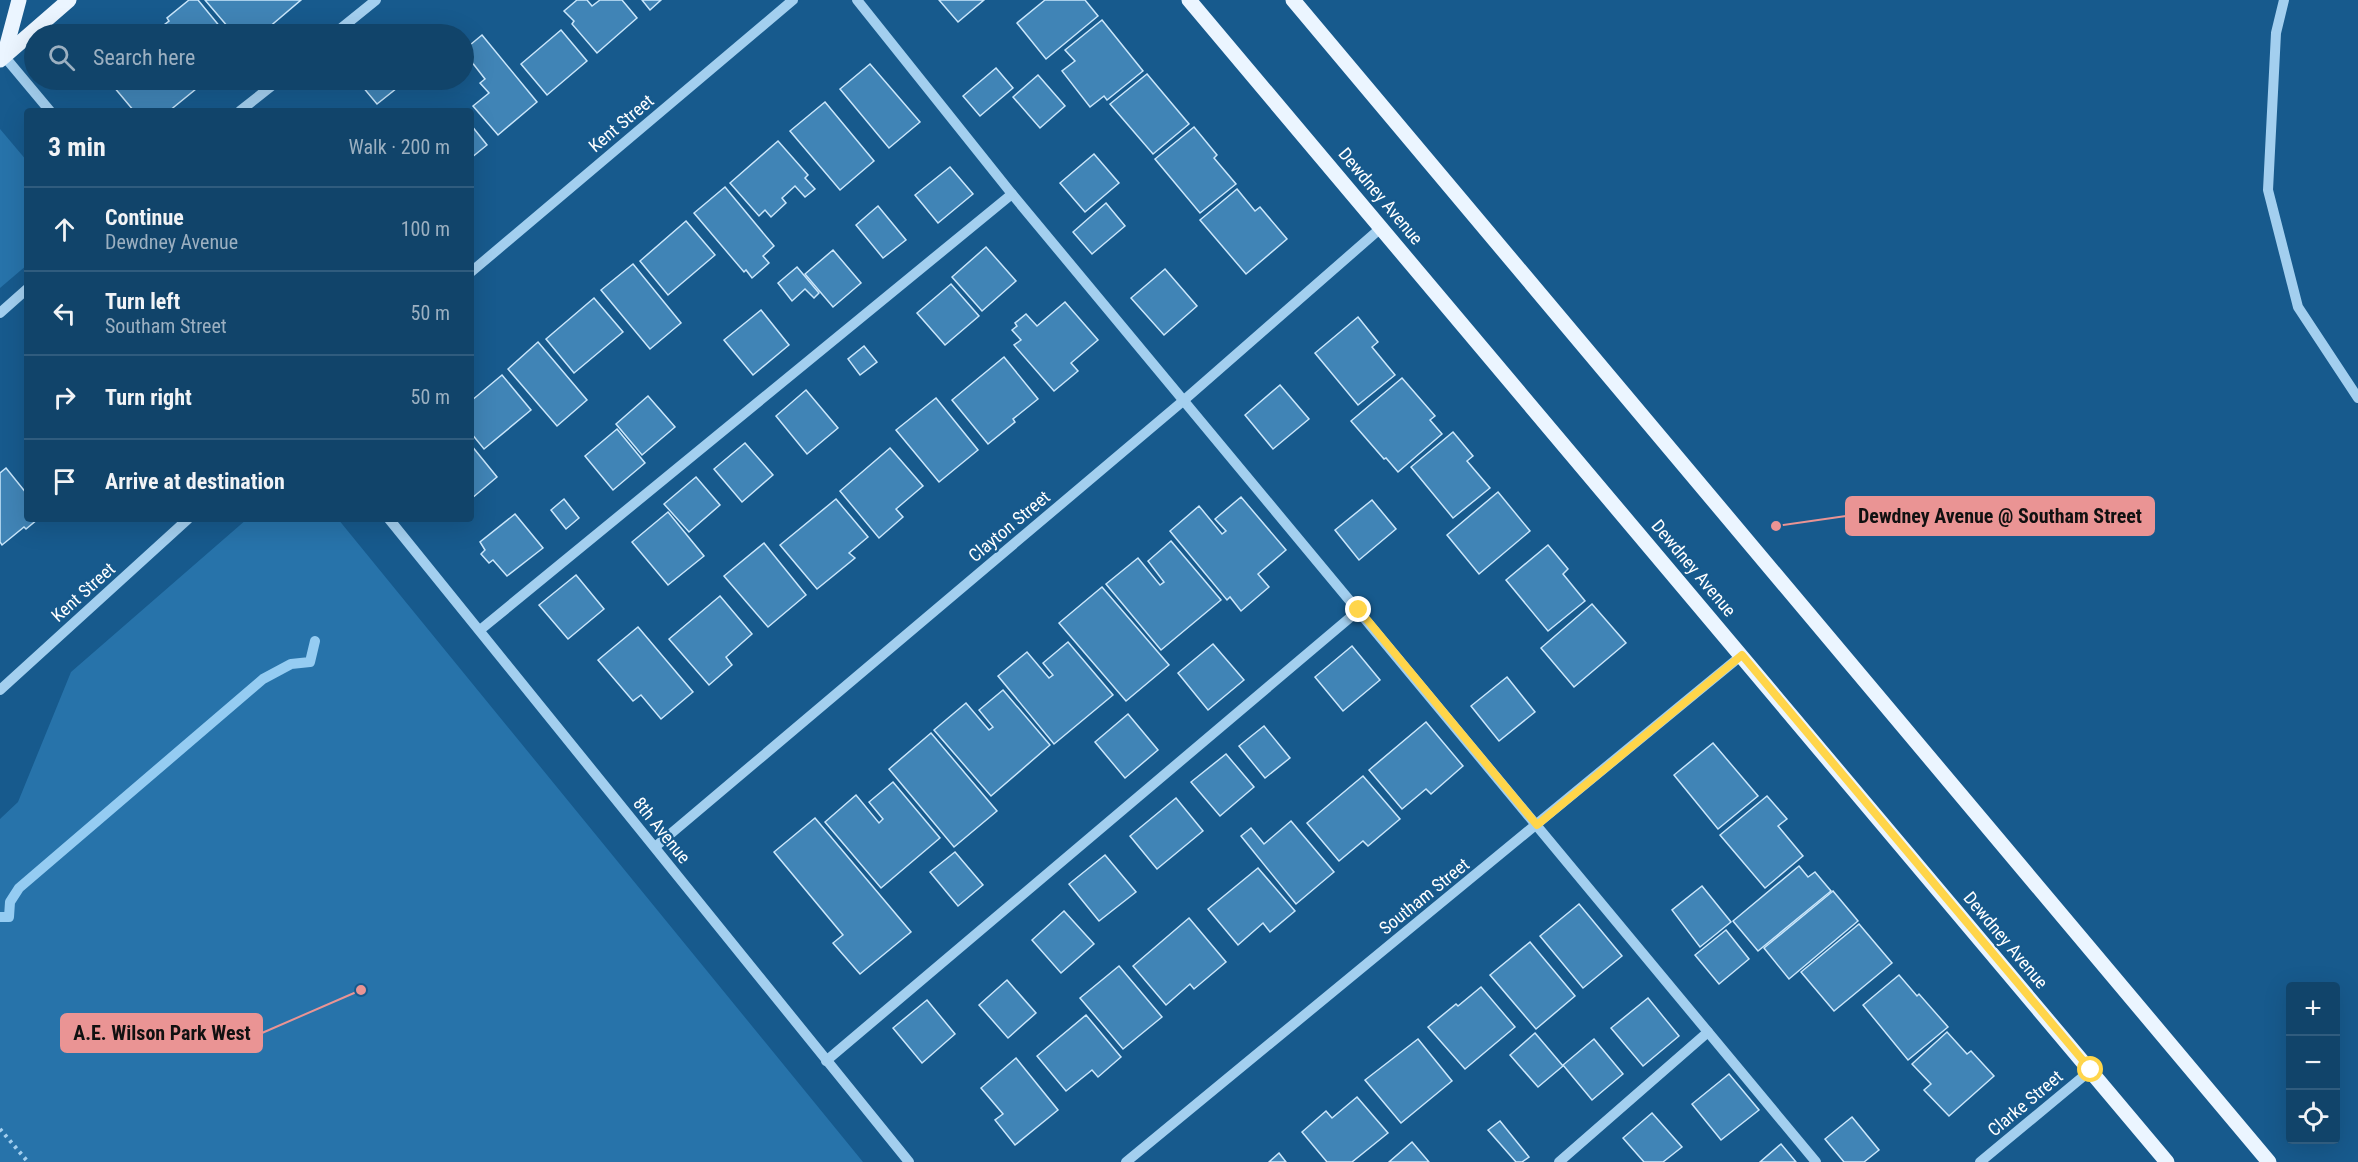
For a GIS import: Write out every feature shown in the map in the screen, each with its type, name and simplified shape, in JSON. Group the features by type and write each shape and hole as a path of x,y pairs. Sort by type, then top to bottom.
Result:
{"main road":[{"path":"1,57 19,0"},
{"path":"40,24 69,0"},
{"name":"Dewdney Avenue","path":"1190,0 2167,1162"},
{"path":"1293,0 2269,1162"},
{"path":"1,57 24,38"}],"street":[{"path":"346,24 376,0"},
{"name":"Kent Street","path":"474,269 793,0"},
{"path":"857,0 1012,194 1816,1162"},
{"path":"2284,0 2276,33 2268,190 2298,307 2358,398"},
{"path":"1,57 24,82"},
{"path":"31,90 47,108"},
{"path":"244,108 266,90"},
{"path":"480,630 1012,194"},
{"name":"Clayton Street","path":"655,847 1184,401 1382,227"},
{"path":"0,312 24,292"},
{"name":"Kent Street","path":"0,690 185,522"},
{"name":"8th Avenue","path":"391,522 909,1162"},
{"path":"826,1061 1359,610"},
{"name":"Southam Street","path":"1126,1162 1742,655"},
{"path":"1559,1162 1708,1032"},
{"name":"Clarke Street","path":"1980,1162 2091,1070"}],"path":[{"path":"0,1129 28,1162"}],"shaded area":[{"path":"0,129 24,157 24,268 0,288"},
{"path":"244,522 340,522 863,1162 0,1162 0,819 18,802 71,672"}],"building":[{"path":"189,0 198,0 218,24 165,24 169,21 167,18"},
{"path":"205,0 301,0 273,24 225,24"},
{"path":"577,0 587,0 592,6 600,0 622,0 637,18 597,53 564,11"},
{"path":"642,0 661,0 650,10"},
{"path":"939,0 984,0 958,22"},
{"path":"1045,0 1085,0 1098,16 1046,59 1017,23"},
{"path":"1102,20 1143,71 1107,100 1104,96 1090,107 1062,71 1075,61 1065,50"},
{"path":"561,30 587,61 547,95 521,64"},
{"path":"482,35 537,102 498,135 473,106 489,93 480,83 485,79 474,65 474,42"},
{"path":"870,64 920,122 889,148 840,89"},
{"path":"996,68 1013,88 980,116 963,96"},
{"path":"1147,74 1189,124 1153,154 1110,104"},
{"path":"1038,75 1065,106 1040,128 1013,97"},
{"path":"116,90 195,90 173,108 131,108"},
{"path":"365,90 394,90 377,104"},
{"path":"825,102 874,161 840,190 790,131"},
{"path":"1194,127 1217,155 1214,158 1236,184 1200,213 1155,159"},
{"path":"474,129 487,145 474,156"},
{"path":"778,141 808,175 805,178 815,189 805,197 795,186 782,198 786,203 771,217 765,210 759,216 730,183"},
{"path":"1094,154 1119,183 1085,212 1060,183"},
{"path":"950,167 973,194 938,223 915,195"},
{"path":"725,187 774,246 763,256 769,263 752,278 746,270 744,272 694,213"},
{"path":"1237,189 1255,211 1260,207 1287,239 1246,274 1200,220"},
{"path":"1106,203 1125,226 1092,254 1073,232"},
{"path":"878,206 906,240 883,258 856,225"},
{"path":"686,221 715,255 668,295 640,261"},
{"path":"986,247 1016,281 982,311 952,277"},
{"path":"833,250 861,283 833,307 805,274"},
{"path":"633,264 681,323 650,349 601,290"},
{"path":"797,267 819,293 814,298 805,289 792,301 778,283"},
{"path":"1165,269 1197,306 1164,335 1131,298"},
{"path":"951,284 979,316 945,345 917,313"},
{"path":"594,298 623,332 574,373 546,339"},
{"path":"1065,302 1098,340 1071,363 1078,371 1054,391 1014,345 1021,340 1012,330 1017,326 1015,323 1026,314 1037,326"},
{"path":"761,310 789,345 753,375 724,340"},
{"path":"1358,317 1378,342 1372,347 1395,375 1358,405 1315,353"},
{"path":"538,342 587,400 557,426 508,369"},
{"path":"864,346 877,362 860,375 848,359"},
{"path":"1004,357 1038,399 1013,419 1015,422 988,444 952,400"},
{"path":"502,375 531,410 484,449 474,437 474,398"},
{"path":"1402,378 1435,416 1430,420 1442,434 1398,472 1351,421"},
{"path":"1280,385 1309,419 1273,449 1245,415"},
{"path":"806,390 838,428 807,454 776,416"},
{"path":"648,396 675,427 642,455 616,424"},
{"path":"936,398 978,450 939,482 896,430"},
{"path":"617,429 645,463 613,490 585,456"},
{"path":"1453,432 1473,456 1467,461 1490,488 1453,518 1411,467"},
{"path":"745,443 773,475 742,502 714,469"},
{"path":"890,448 923,486 896,509 903,517 879,538 840,491"},
{"path":"474,449 497,477 474,496"},
{"path":"6,468 24,490 24,522 34,522 26,529 24,527 2,545 0,542 0,473"},
{"path":"696,477 720,505 689,532 664,504"},
{"path":"1498,492 1530,531 1479,574 1447,535"},
{"path":"1241,497 1286,550 1258,574 1269,587 1241,611 1230,597 1227,600 1170,531 1199,506 1222,534 1226,531 1215,519"},
{"path":"564,499 579,518 566,529 551,510"},
{"path":"836,499 868,537 849,553 855,558 817,589 780,545"},
{"path":"1372,500 1396,529 1359,560 1335,530"},
{"path":"668,512 704,556 668,585 632,542"},
{"path":"515,514 543,548 507,576 493,560 489,563 481,554 485,550 480,542"},
{"path":"1171,541 1221,600 1161,650 1106,584 1138,558 1160,585 1164,582 1148,561"},
{"path":"764,543 806,595 768,627 724,576"},
{"path":"1548,545 1568,569 1563,574 1585,601 1548,631 1506,580"},
{"path":"576,575 604,609 568,639 539,605"},
{"path":"1102,587 1169,665 1126,701 1059,623"},
{"path":"720,596 752,634 726,657 732,665 709,685 669,639"},
{"path":"1592,604 1626,643 1574,687 1541,648"},
{"path":"638,627 693,692 661,719 641,695 633,701 598,660"},
{"path":"1068,642 1113,695 1054,744 998,676 1027,652 1049,678 1053,675 1043,663"},
{"path":"1213,644 1244,680 1208,710 1178,673"},
{"path":"1352,646 1380,680 1343,711 1315,677"},
{"path":"1507,677 1535,712 1499,741 1471,706"},
{"path":"1003,690 1050,745 991,796 934,730 966,703 989,730 993,727 979,710"},
{"path":"1128,714 1158,750 1125,778 1095,742"},
{"path":"1426,722 1463,766 1431,794 1426,789 1402,809 1369,770"},
{"path":"1264,726 1290,758 1265,778 1239,746"},
{"path":"931,733 997,811 954,847 889,769"},
{"path":"1713,743 1758,796 1718,829 1674,775"},
{"path":"1226,754 1254,787 1220,816 1191,782"},
{"path":"1363,776 1400,819 1368,846 1363,841 1339,861 1307,823"},
{"path":"893,782 940,838 881,888 825,822 856,795 879,823 883,819 869,802"},
{"path":"1767,796 1787,819 1778,826 1803,856 1765,888 1720,835"},
{"path":"1176,798 1203,831 1157,869 1130,836"},
{"path":"815,818 911,932 860,974 833,943 843,935 774,852"},
{"path":"1291,821 1334,872 1296,904 1241,836 1251,828 1264,844"},
{"path":"955,852 983,885 958,906 930,872"},
{"path":"1105,855 1136,892 1099,921 1069,884"},
{"path":"1799,866 1808,877 1815,872 1831,891 1758,951 1733,921"},
{"path":"1258,868 1295,911 1270,932 1263,923 1238,945 1208,909"},
{"path":"1702,886 1731,922 1700,947 1672,910"},
{"path":"1833,891 1858,921 1789,979 1764,948"},
{"path":"1579,904 1622,956 1583,988 1540,936"},
{"path":"1064,911 1094,944 1061,973 1032,940"},
{"path":"1189,918 1226,962 1194,989 1190,984 1166,1005 1133,966"},
{"path":"1859,924 1892,963 1834,1011 1801,972"},
{"path":"1726,930 1749,959 1719,984 1695,955"},
{"path":"1530,942 1575,996 1536,1029 1490,975"},
{"path":"1119,966 1162,1017 1123,1049 1080,998"},
{"path":"1899,975 1948,1027 1908,1060 1863,1005"},
{"path":"1007,980 1036,1013 1008,1038 979,1005"},
{"path":"1481,987 1515,1027 1465,1069 1428,1027"},
{"path":"1648,998 1679,1036 1643,1066 1611,1028"},
{"path":"927,1000 955,1034 922,1063 893,1028"},
{"path":"1086,1015 1121,1057 1098,1077 1092,1070 1066,1091 1037,1056"},
{"path":"1947,1032 1967,1054 1971,1051 1994,1076 1949,1116 1924,1090 1931,1084 1912,1064"},
{"path":"1535,1033 1563,1066 1538,1087 1510,1055"},
{"path":"1418,1039 1452,1081 1401,1123 1365,1080"},
{"path":"1594,1039 1623,1074 1592,1100 1563,1065"},
{"path":"1016,1058 1058,1110 1015,1145 995,1120 1003,1114 981,1088"},
{"path":"1729,1074 1759,1110 1721,1140 1692,1104"},
{"path":"1357,1097 1388,1133 1352,1162 1327,1162 1302,1132 1326,1111 1332,1118"},
{"path":"1652,1113 1682,1147 1663,1162 1644,1162 1623,1138"},
{"path":"1852,1117 1879,1150 1864,1162 1844,1162 1825,1139"},
{"path":"1500,1121 1529,1157 1522,1162 1516,1162 1488,1130"},
{"path":"1412,1142 1429,1162 1389,1162"},
{"path":"1781,1144 1796,1162 1760,1162"},
{"path":"1279,1153 1286,1162 1269,1162"}],"waterway":[{"path":"0,917 9,917 10,902 19,888 263,679 291,664 310,662 315,641"}],"place":[{"name":"Dewdney Avenue @ Southam Street","path":"1776,526"},
{"name":"A.E. Wilson Park West","path":"361,990"}],"route":[{"path":"1359,610 1537,825 1742,655 2091,1070"}]}
